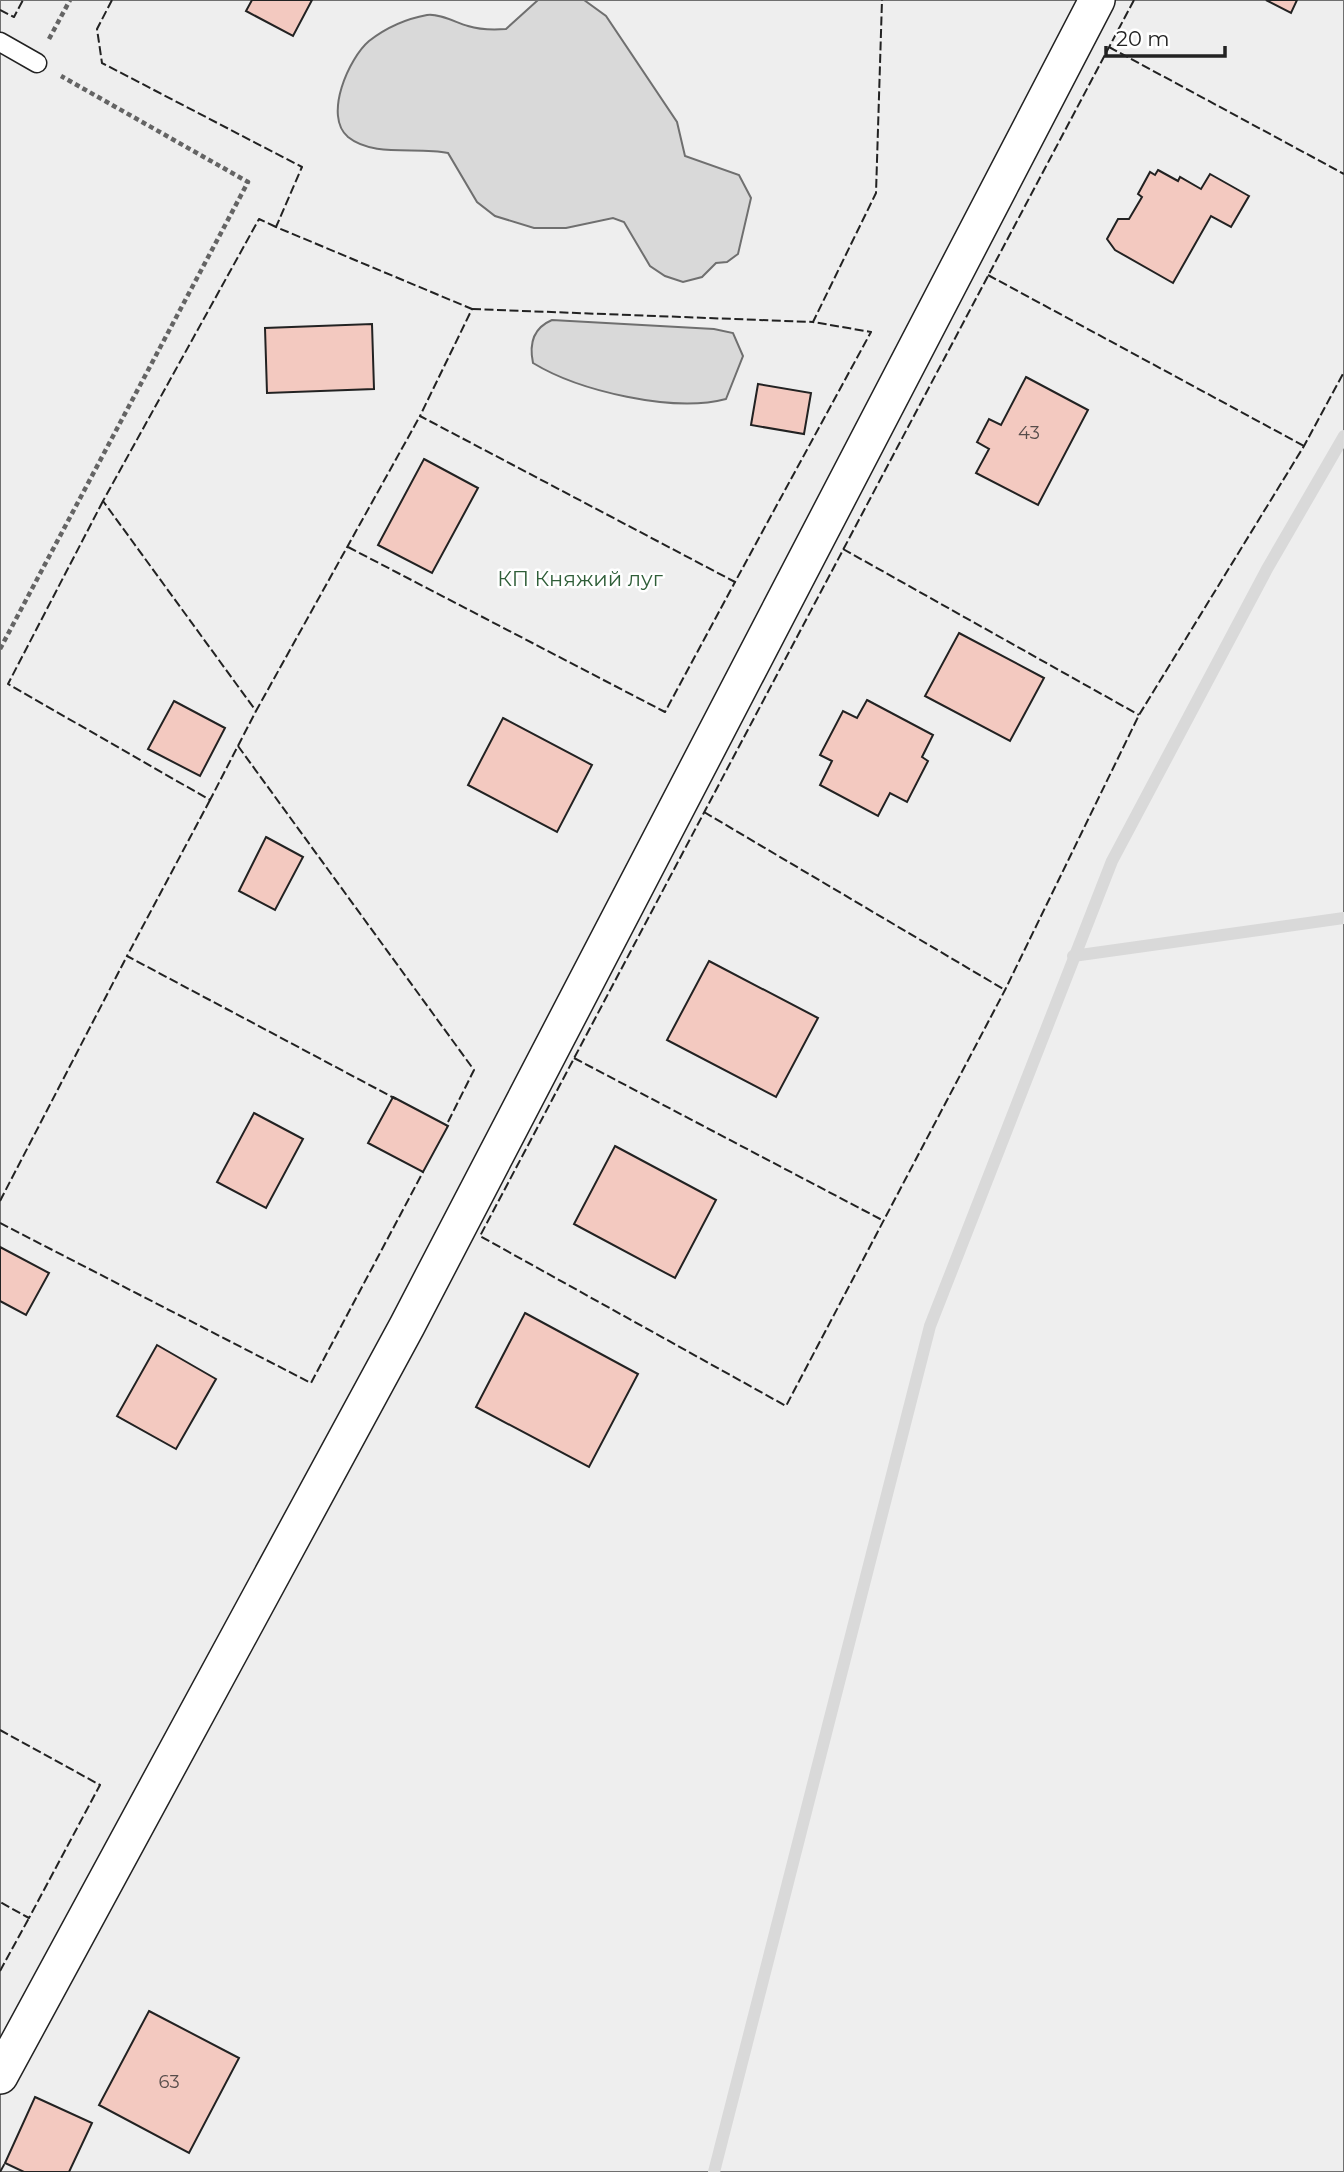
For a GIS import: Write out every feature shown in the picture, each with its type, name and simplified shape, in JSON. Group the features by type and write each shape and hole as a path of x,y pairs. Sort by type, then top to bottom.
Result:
{"street":[{"path":"0,2076 407,1326 1097,0"}],"lane":[{"path":"0,42 37,62"}],"path":[{"path":"0,649 248,181 37,62 70,0"}],"green space":[{"name":"КП Княжий луг","path":"0,0 1344,0 1344,2172 0,2172"}],"shaded area":[{"path":"538,0 584,0 606,16 677,122 685,156 739,175 751,198 738,254 727,262 716,263 702,277 683,282 665,276 650,266 624,222 613,218 566,228 534,228 495,216 477,202 448,153 370,147 348,137 341,128 338,102 342,88 354,60 369,41 404,21 432,15 478,28 506,29"},
{"path":"552,320 714,329 733,333 743,356 726,399 680,403 627,397 575,382 533,363 534,337 540,327"}],"building":[{"path":"252,0 312,0 293,36 246,11"},
{"path":"1266,0 1297,0 1291,13"},
{"path":"1158,170 1178,181 1180,177 1201,189 1210,174 1249,196 1231,227 1211,216 1173,283 1115,250 1107,239 1118,219 1129,219 1142,197 1138,194 1150,172 1155,175"},
{"path":"372,324 374,389 267,393 265,328"},
{"path":"1026,377 1088,410 1038,505 976,473 989,449 977,442 989,419 1001,425"},
{"path":"758,384 811,393 804,434 751,425"},
{"path":"424,459 478,488 432,573 378,545"},
{"path":"959,633 1044,678 1010,741 925,696"},
{"path":"867,700 933,735 922,757 928,761 907,802 890,793 878,816 820,785 832,761 820,755 843,711 857,718"},
{"path":"174,701 225,728 200,776 148,749"},
{"path":"503,718 592,765 557,832 468,785"},
{"path":"266,837 303,857 275,910 239,891"},
{"path":"709,961 818,1018 776,1097 667,1040"},
{"path":"393,1097 448,1126 423,1172 368,1143"},
{"path":"254,1113 303,1139 266,1208 217,1182"},
{"path":"615,1146 716,1200 675,1278 574,1224"},
{"path":"0,1247 49,1273 26,1315 0,1301"},
{"path":"525,1313 638,1374 589,1467 476,1407"},
{"path":"157,1345 216,1379 176,1449 117,1416"},
{"path":"149,2011 239,2058 189,2153 99,2105"},
{"path":"35,2097 92,2123 69,2172 24,2172 5,2163"}],"waterway":[{"path":"714,2172 930,1326 1112,861 1267,569 1344,436"},
{"path":"1073,956 1344,918"}],"fence":[{"path":"0,10 14,17 23,0"},
{"path":"112,0 97,29 102,63 302,167 276,227 472,309 420,416 735,582 871,332 813,322 876,193 882,0"},
{"path":"1134,0 480,1236 786,1406 1005,990 1139,715 1304,446 1344,372"},
{"path":"1109,47 1344,174"},
{"path":"276,227 259,219 103,501 256,711 420,416"},
{"path":"988,275 1304,446"},
{"path":"472,309 813,322"},
{"path":"103,501 8,684 210,800 256,711"},
{"path":"348,547 665,712 735,582"},
{"path":"843,549 1139,715"},
{"path":"238,746 474,1070 446,1126"},
{"path":"210,800 127,956 396,1099"},
{"path":"704,812 1005,990"},
{"path":"0,1201 127,956"},
{"path":"574,1058 884,1221"},
{"path":"0,1223 311,1383 423,1172"},
{"path":"0,1730 100,1785 29,1918 0,1902"},
{"path":"0,1971 29,1918"},
{"path":"0,2172 5,2163"}]}
